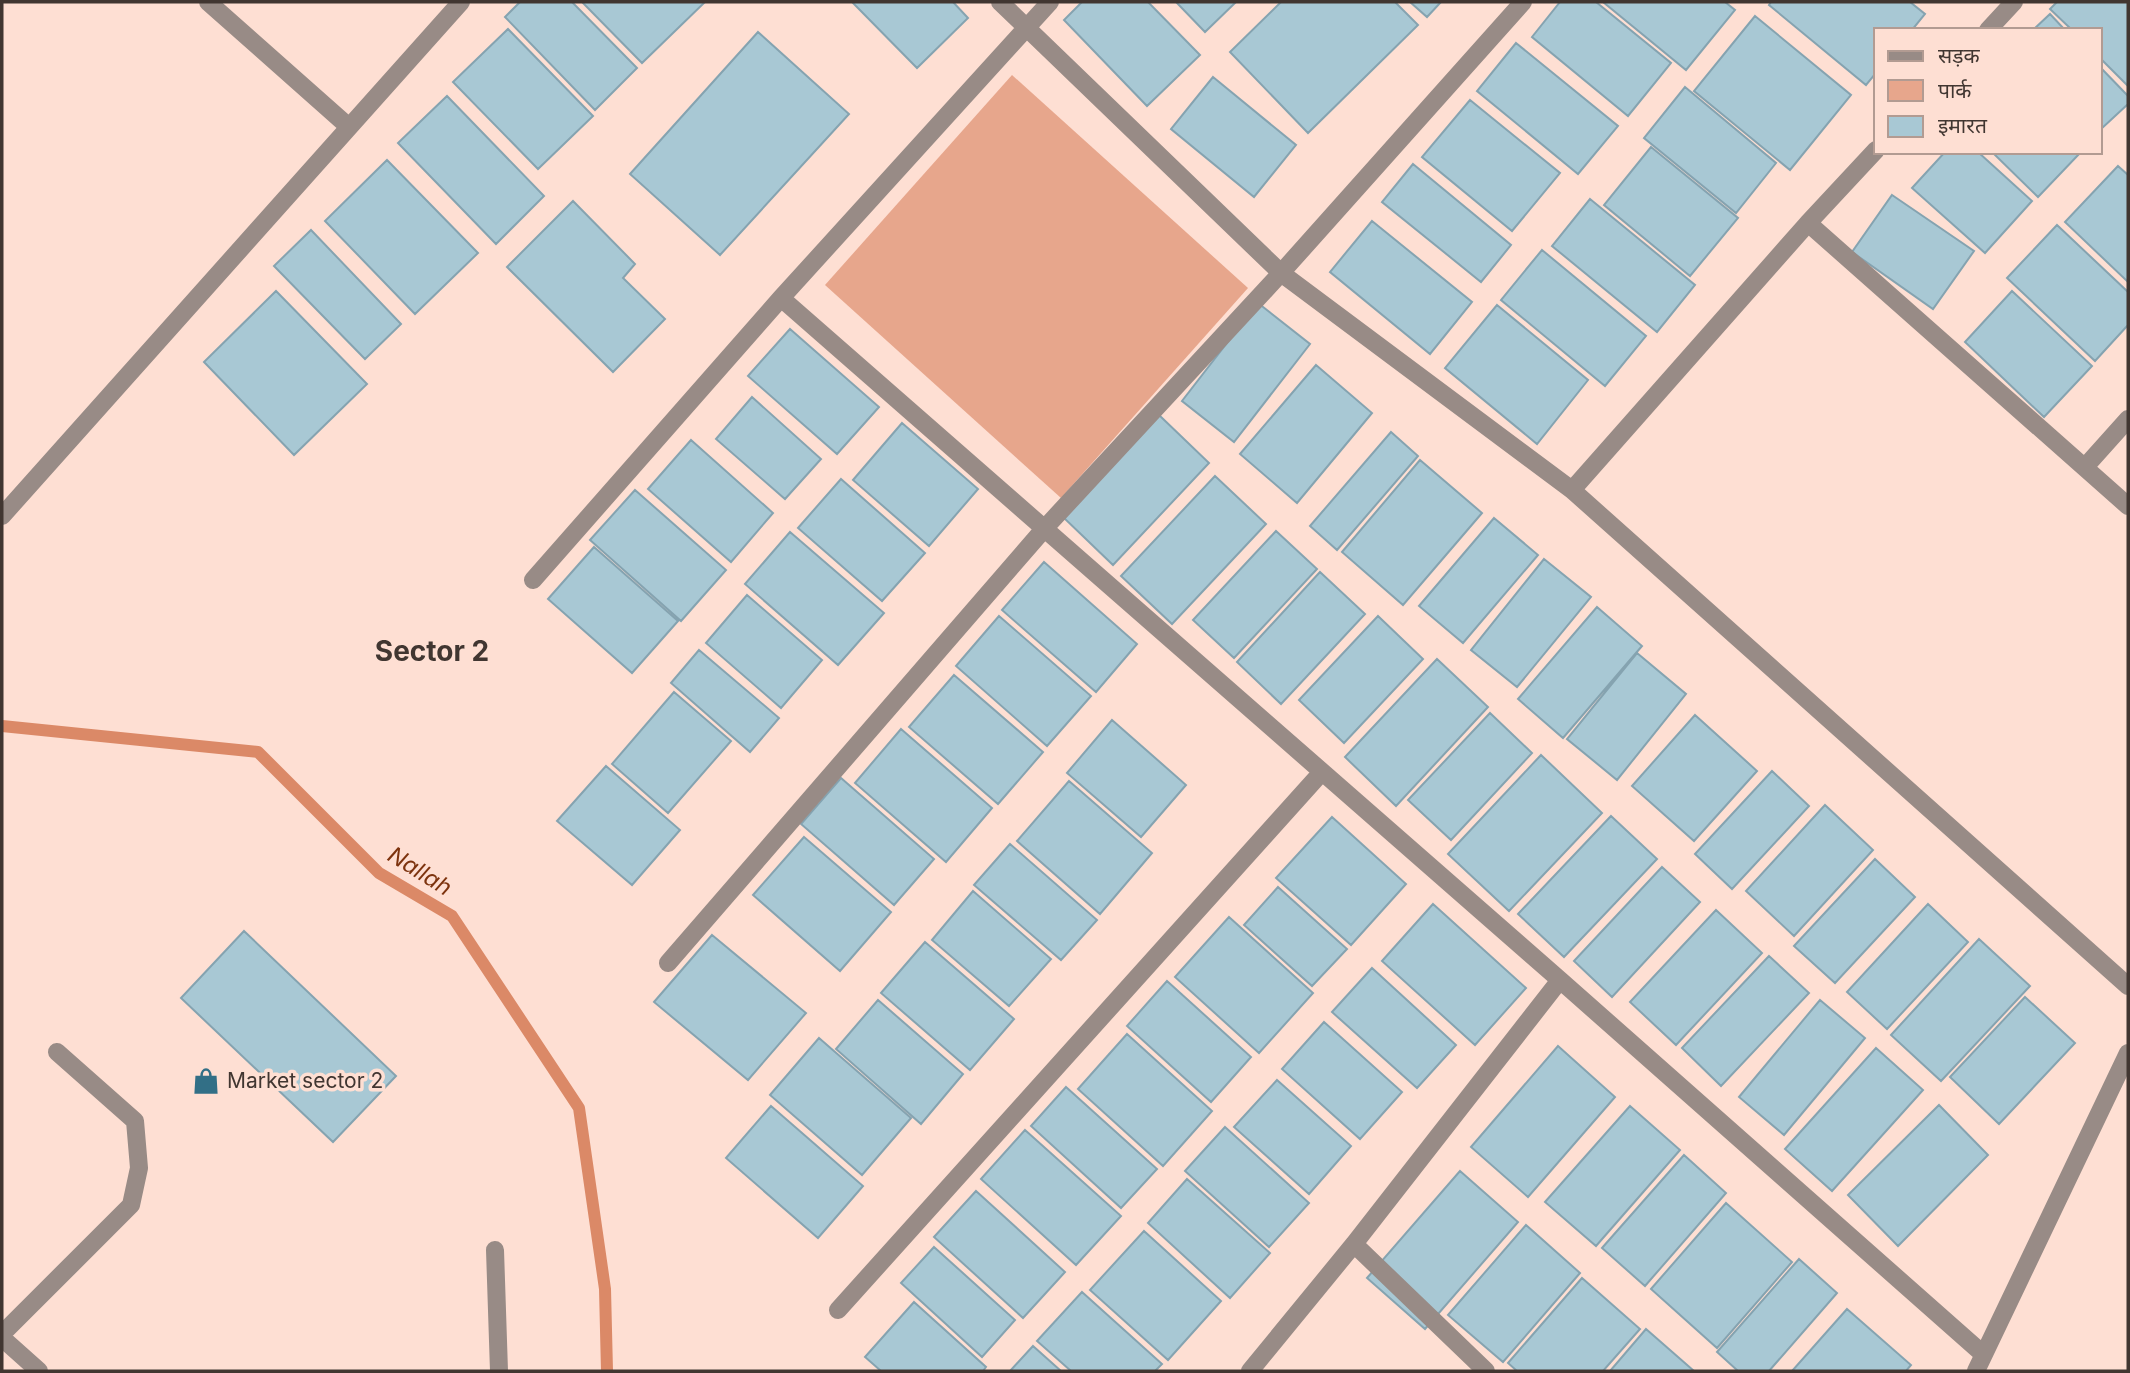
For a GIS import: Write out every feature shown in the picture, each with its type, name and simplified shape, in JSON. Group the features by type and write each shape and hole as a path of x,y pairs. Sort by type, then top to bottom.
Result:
{"street":[{"path":"208,2 349,127"},
{"path":"2,516 461,2"},
{"path":"1000,2 1281,273 1572,490 2128,986"},
{"path":"533,580 781,298 1050,2"},
{"path":"668,963 1044,529 1281,273 1523,2"},
{"path":"1990,28 2014,2"},
{"path":"1572,490 1874,152"},
{"path":"1808,223 2128,506"},
{"path":"781,298 1321,773 1560,979 1980,1363 2128,1054"},
{"path":"2085,467 2128,419"},
{"path":"838,1310 1321,773"},
{"path":"1250,1371 1354,1244 1560,979"},
{"path":"39,1371 2,1336 131,1205 139,1168 135,1121 57,1052"},
{"path":"1354,1244 1486,1371"},
{"path":"495,1250 499,1371"}],"green space":[{"path":"1012,75 1248,288 1061,498 825,285"}],"building":[{"path":"520,2 572,2 637,68 595,110 505,17"},
{"path":"582,2 705,2 642,63"},
{"path":"852,2 953,2 968,18 917,68"},
{"path":"1082,2 1148,2 1200,55 1147,106 1064,20"},
{"path":"1176,2 1236,2 1205,32"},
{"path":"1281,2 1395,2 1418,25 1308,133 1230,52"},
{"path":"1410,2 1441,2 1427,17"},
{"path":"1560,2 1596,2 1671,63 1628,116 1532,37"},
{"path":"1603,2 1725,2 1735,10 1686,70"},
{"path":"1771,2 1910,2 1925,14 1914,28 1874,28 1874,75 1866,85 1769,5"},
{"path":"2057,2 2128,2 2128,86 2102,60 2102,28 2070,28 2050,9"},
{"path":"2050,14 2063,28 2035,28"},
{"path":"1755,16 1851,95 1790,170 1694,91"},
{"path":"508,29 593,116 538,169 453,82"},
{"path":"758,32 849,114 720,255 630,174"},
{"path":"1516,43 1618,126 1578,174 1477,91"},
{"path":"2102,69 2128,96 2128,104 2102,128"},
{"path":"1213,77 1296,145 1254,197 1171,129"},
{"path":"1685,87 1776,163 1736,213 1644,138"},
{"path":"447,96 544,196 496,244 398,143"},
{"path":"1470,100 1560,173 1512,231 1422,157"},
{"path":"1651,147 1738,218 1690,276 1604,205"},
{"path":"1943,154 1980,154 2032,201 1985,253 1912,188"},
{"path":"1994,154 2079,154 2038,197"},
{"path":"387,160 478,253 415,314 325,221"},
{"path":"1413,164 1511,245 1481,282 1382,202"},
{"path":"2118,166 2128,175 2128,282 2065,222"},
{"path":"1892,195 1974,251 1933,309 1852,252"},
{"path":"1590,199 1695,285 1657,332 1552,246"},
{"path":"573,201 635,264 623,278 665,319 613,372 507,267"},
{"path":"1372,221 1472,302 1430,354 1330,272"},
{"path":"2057,225 2128,292 2128,325 2095,361 2007,278"},
{"path":"311,230 401,324 365,359 274,266"},
{"path":"1542,250 1646,336 1605,386 1501,300"},
{"path":"276,291 367,384 294,455 204,362"},
{"path":"2012,291 2092,366 2044,417 1965,342"},
{"path":"1258,303 1310,344 1234,442 1182,401"},
{"path":"1497,305 1588,380 1537,444 1445,368"},
{"path":"790,329 879,407 837,454 748,376"},
{"path":"1316,365 1372,413 1297,503 1240,454"},
{"path":"752,397 821,459 785,499 716,439"},
{"path":"1159,415 1209,463 1113,565 1063,517"},
{"path":"902,423 978,489 929,546 853,480"},
{"path":"1391,432 1418,456 1337,550 1310,526"},
{"path":"691,440 773,513 731,562 648,489"},
{"path":"1420,460 1482,513 1403,605 1342,552"},
{"path":"1215,476 1266,524 1172,624 1121,576"},
{"path":"841,479 925,553 882,601 798,528"},
{"path":"635,490 726,570 681,621 590,540"},
{"path":"1494,518 1538,555 1463,643 1419,606"},
{"path":"1276,531 1317,569 1234,658 1193,620"},
{"path":"790,532 884,613 838,665 745,584"},
{"path":"594,547 678,621 632,673 548,599"},
{"path":"1544,559 1591,597 1517,687 1471,650"},
{"path":"1044,562 1137,644 1096,692 1002,610"},
{"path":"1320,572 1365,614 1281,704 1237,662"},
{"path":"747,595 822,660 781,708 706,643"},
{"path":"1597,607 1642,646 1563,738 1518,699"},
{"path":"999,616 1091,696 1047,746 956,666"},
{"path":"1378,616 1423,659 1344,743 1299,700"},
{"path":"699,650 779,718 750,752 671,683"},
{"path":"1637,653 1686,694 1617,780 1567,739"},
{"path":"1437,659 1488,707 1396,806 1345,757"},
{"path":"954,675 1043,752 998,804 909,727"},
{"path":"674,692 731,741 668,813 612,764"},
{"path":"1490,713 1532,753 1451,840 1408,800"},
{"path":"1695,715 1757,771 1694,841 1632,786"},
{"path":"1112,720 1186,785 1141,837 1067,773"},
{"path":"901,729 992,808 946,862 855,783"},
{"path":"1541,755 1602,813 1509,911 1448,854"},
{"path":"606,766 680,830 632,885 557,821"},
{"path":"1772,771 1809,806 1732,889 1695,854"},
{"path":"841,778 934,859 894,905 801,824"},
{"path":"1069,781 1152,853 1100,914 1017,841"},
{"path":"1825,805 1873,850 1794,936 1746,891"},
{"path":"1611,816 1657,859 1564,957 1518,914"},
{"path":"1332,817 1406,884 1351,945 1276,878"},
{"path":"804,837 891,912 840,971 753,895"},
{"path":"1010,844 1097,920 1061,960 974,885"},
{"path":"1875,859 1915,897 1835,983 1794,946"},
{"path":"1662,867 1700,902 1612,997 1574,961"},
{"path":"1278,887 1347,949 1312,986 1244,925"},
{"path":"973,891 1051,959 1009,1006 932,940"},
{"path":"1433,904 1526,988 1475,1045 1382,961"},
{"path":"1928,904 1968,942 1887,1029 1847,992"},
{"path":"1716,910 1762,953 1676,1045 1630,1002"},
{"path":"1229,917 1313,993 1259,1053 1175,977"},
{"path":"244,931 396,1076 333,1142 181,998"},
{"path":"712,935 806,1013 748,1080 654,1002"},
{"path":"1979,939 2030,986 1941,1081 1891,1035"},
{"path":"925,942 1014,1019 970,1070 881,993"},
{"path":"1769,956 1809,993 1721,1086 1682,1048"},
{"path":"1372,968 1456,1045 1417,1088 1332,1012"},
{"path":"1167,981 1251,1057 1211,1102 1127,1026"},
{"path":"2025,997 2075,1043 1999,1124 1950,1077"},
{"path":"878,1000 963,1074 921,1124 836,1049"},
{"path":"1820,1000 1865,1038 1784,1135 1739,1097"},
{"path":"1324,1022 1402,1092 1360,1139 1282,1069"},
{"path":"1127,1034 1212,1111 1163,1166 1078,1089"},
{"path":"819,1038 911,1118 862,1175 770,1095"},
{"path":"1558,1046 1615,1097 1528,1197 1471,1147"},
{"path":"1876,1048 1923,1090 1832,1191 1785,1149"},
{"path":"1277,1080 1351,1146 1309,1194 1234,1127"},
{"path":"1066,1087 1157,1169 1121,1208 1031,1126"},
{"path":"1939,1105 1988,1155 1898,1246 1848,1195"},
{"path":"771,1106 863,1186 818,1238 726,1158"},
{"path":"1630,1106 1680,1150 1596,1246 1545,1202"},
{"path":"1225,1127 1309,1203 1269,1247 1185,1171"},
{"path":"1025,1130 1121,1216 1076,1265 981,1179"},
{"path":"1684,1155 1726,1193 1645,1286 1602,1248"},
{"path":"1460,1171 1518,1222 1425,1329 1367,1278"},
{"path":"1187,1179 1270,1253 1230,1298 1148,1223"},
{"path":"976,1191 1065,1272 1023,1318 934,1237"},
{"path":"1726,1203 1792,1262 1717,1348 1651,1289"},
{"path":"1526,1225 1580,1273 1503,1362 1448,1315"},
{"path":"1144,1231 1221,1301 1168,1360 1090,1290"},
{"path":"934,1247 1015,1320 982,1357 901,1283"},
{"path":"1799,1259 1837,1293 1769,1371 1738,1371 1717,1352"},
{"path":"1582,1278 1640,1329 1603,1371 1517,1371 1508,1363"},
{"path":"1082,1292 1162,1364 1155,1371 1071,1371 1037,1341"},
{"path":"914,1302 986,1367 983,1371 881,1371 865,1357"},
{"path":"1847,1309 1911,1365 1906,1371 1792,1371"},
{"path":"1646,1329 1694,1371 1610,1371"},
{"path":"1033,1346 1061,1371 1010,1371"}],"waterway":[{"name":"Nallah","path":"2,726 258,752 379,873 452,916 579,1108 605,1289 607,1371"}],"place":[{"name":"Market sector 2","path":"206,1081"}],"district":[{"name":"Sector 2","path":"432,651"}]}
